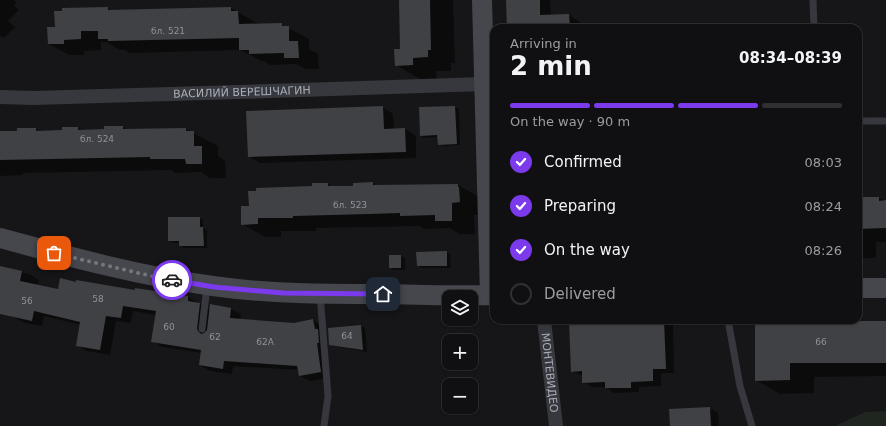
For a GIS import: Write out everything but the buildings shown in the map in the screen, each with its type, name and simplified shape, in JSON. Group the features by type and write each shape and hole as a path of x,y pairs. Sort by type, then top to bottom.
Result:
{"street":[{"path":"482,0 490,242"},
{"name":"ВАСИЛИЙ ВЕРЕШЧАГИН","path":"0,97 33,98 297,91 484,84"},
{"path":"0,238 83,261 151,276 207,286 283,293 490,295"},
{"path":"862,288 886,288"},
{"name":"МОНТЕВИДЕО","path":"544,324 556,426"}],"lane":[{"path":"813,0 814,24"},
{"path":"862,122 886,121"},
{"path":"202,329 207,286"},
{"path":"320,294 328,396 328,406 324,426"},
{"path":"729,324 740,386 752,426"}],"shaded area":[{"path":"886,411 886,426 835,426 865,412"}],"way so far":[{"path":"54,253 83,261 172,280"}],"route":[{"path":"172,280 214,287 283,293 383,294"}]}
